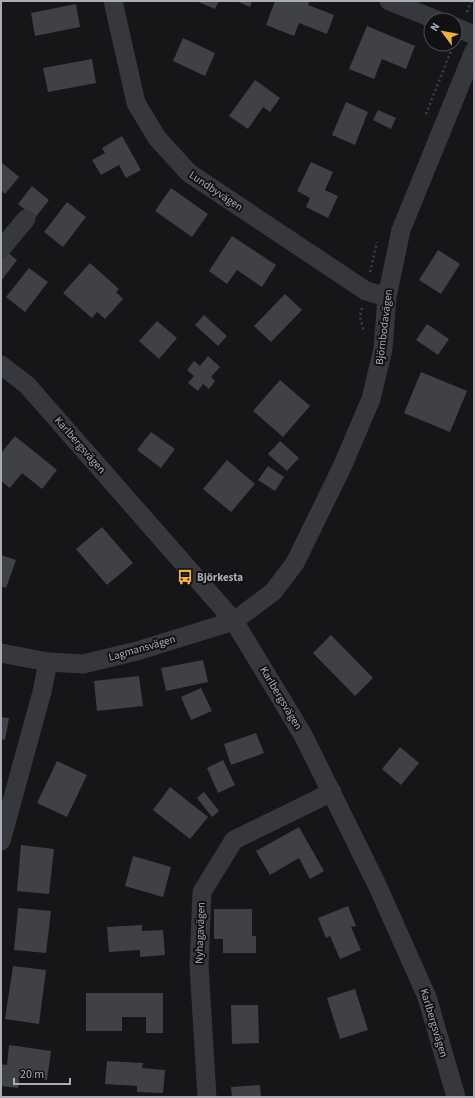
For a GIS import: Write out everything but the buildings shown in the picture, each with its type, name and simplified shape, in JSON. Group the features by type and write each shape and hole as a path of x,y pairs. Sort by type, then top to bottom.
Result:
{"street":[{"name":"Lundbyvägen","path":"113,1 136,103 157,138 189,173 366,291 387,297"},
{"path":"389,1 423,14"},
{"path":"463,30 474,35"},
{"name":"Björnbodavägen","path":"234,621 273,592 295,563 342,468 371,398 383,349 387,297 400,230 474,51"},
{"path":"1,249 26,219"},
{"name":"Karlbergsvägen","path":"1,365 27,385 234,621 304,735 378,886 428,997 456,1097"},
{"name":"Lagmansvägen","path":"1,653 48,662 83,664 137,651 234,621"},
{"path":"1,841 42,692 48,662"},
{"name":"Nyhagavägen","path":"207,1097 199,966 202,892 234,840 332,792"}],"path":[{"path":"425,116 451,52"},
{"path":"365,335 360,316 378,237"}],"place":[{"name":"Björkesta","path":"185,577"}]}
